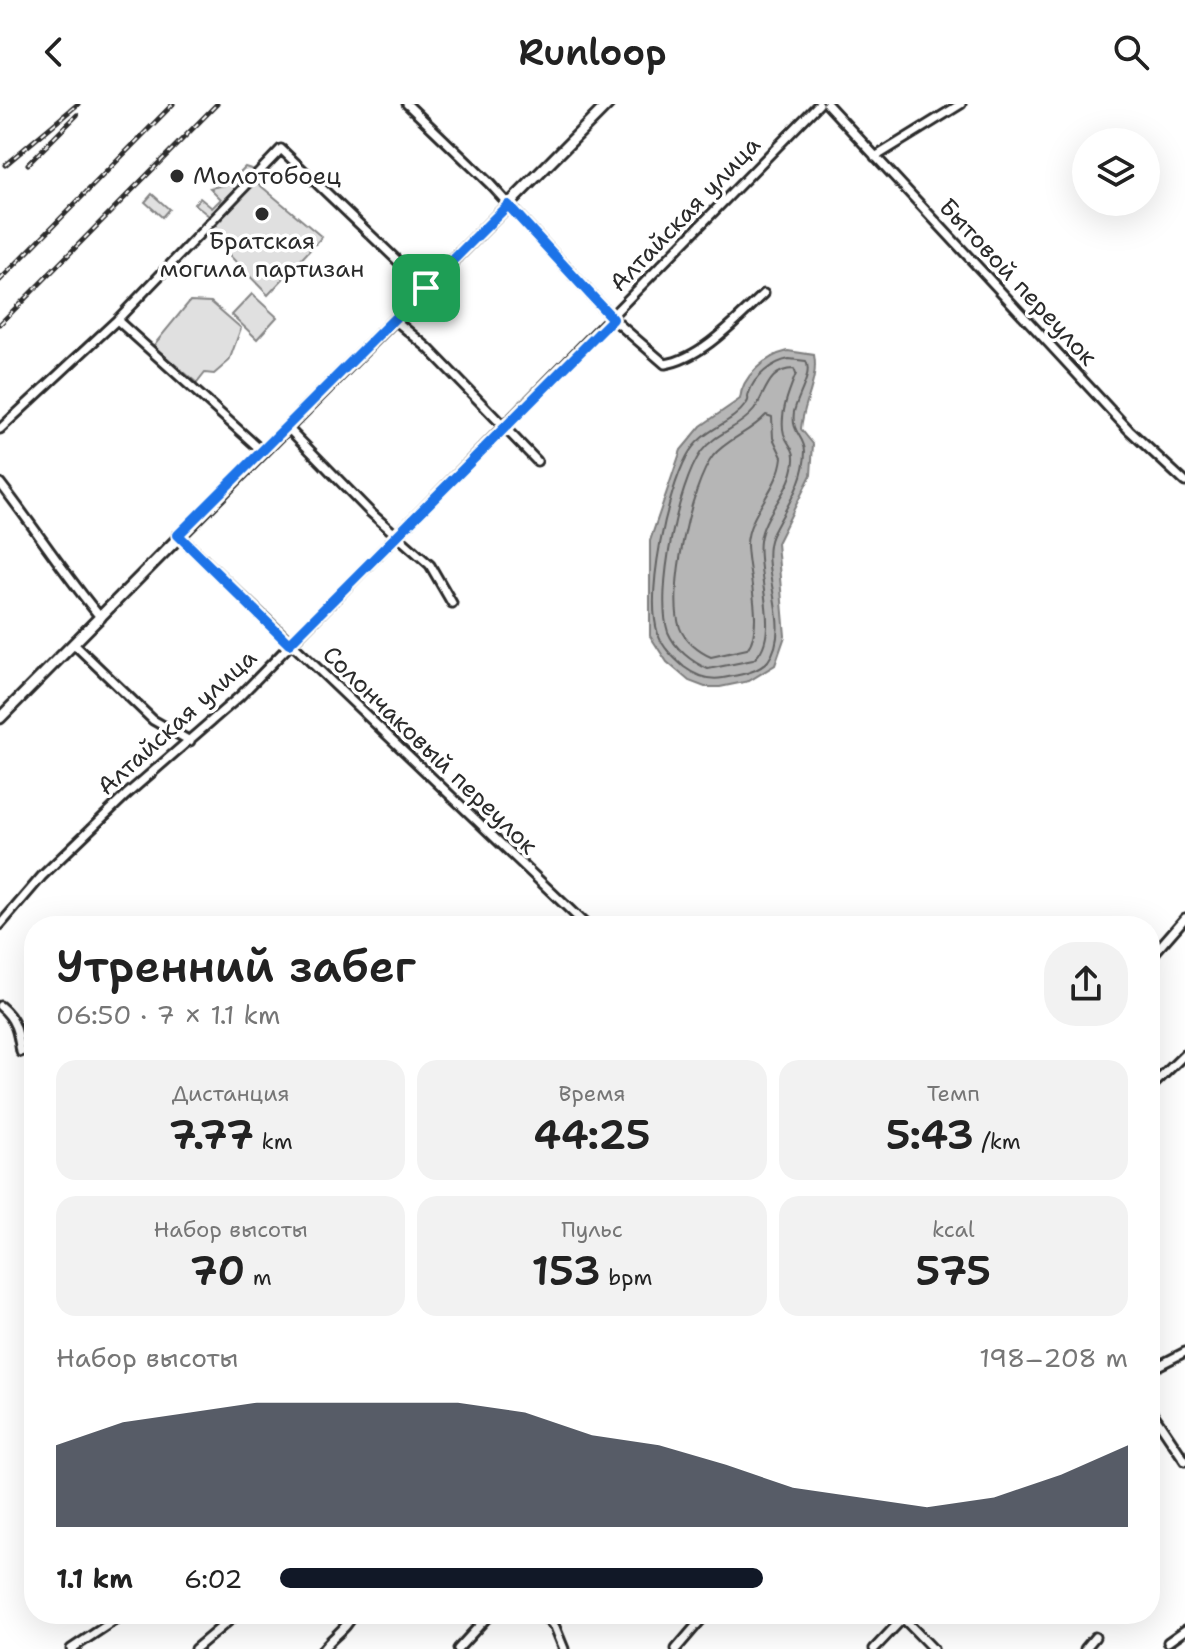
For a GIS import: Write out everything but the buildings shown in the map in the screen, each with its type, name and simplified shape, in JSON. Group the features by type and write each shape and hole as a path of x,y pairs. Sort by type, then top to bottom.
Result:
{"main road":[{"path":"0,718 608,104"}],"street":[{"path":"407,104 508,205 613,319 665,364 679,362 709,342 764,294"},
{"name":"Алтайская улица","path":"0,925 42,876 94,825 190,741 399,535 613,319 819,104"},
{"name":"Бытовой переулок","path":"827,104 1129,430 1185,482"},
{"path":"875,157 961,104"},
{"path":"0,429 117,320 197,233 281,149 426,288"},
{"path":"117,320 263,452"},
{"path":"395,320 428,348 537,461"},
{"path":"288,428 370,512 430,565 452,603"},
{"path":"0,483 101,618"},
{"name":"Солончаковый переулок","path":"178,535 576,916"},
{"path":"74,644 153,720 190,741"},
{"path":"1160,947 1185,918"},
{"path":"0,1006 13,1017 21,1052"},
{"path":"1160,1078 1185,1054"},
{"path":"1160,1365 1185,1352"},
{"path":"1160,1424 1185,1461"},
{"path":"71,1649 109,1624"},
{"path":"195,1649 225,1624"},
{"path":"323,1649 336,1632 349,1624"},
{"path":"458,1649 481,1624"},
{"path":"552,1624 564,1649"},
{"path":"676,1649 697,1624"},
{"path":"874,1649 895,1624"},
{"path":"911,1624 933,1649"},
{"path":"1168,1642 1185,1630"},
{"path":"1085,1649 1095,1637"}],"shaded area":[{"path":"245,167 254,170 209,216 194,204 200,198 212,208 221,199 210,188 237,183 236,176"},
{"path":"255,181 322,237 268,295 207,232"},
{"path":"152,194 169,209 162,217 145,202"},
{"path":"252,294 277,317 257,339 232,315"},
{"path":"190,301 211,302 241,328 229,361 214,374 205,373 197,383 153,346"}],"water":[{"path":"788,351 814,355 815,364 801,429 813,444 811,475 777,543 785,636 775,665 749,681 705,687 689,681 667,662 650,636 650,541 681,450 701,426 740,399 745,382 756,368"}],"railway":[{"path":"5,165 78,104"},
{"path":"0,280 173,104"},
{"path":"0,324 217,104"},
{"path":"28,164 77,115"}],"place":[{"name":"Молотобоец","path":"177,176"},
{"name":"Братская могила партизан","path":"262,214"}],"route":[{"path":"508,205 613,319 289,644 178,535 426,288 508,205"}]}
